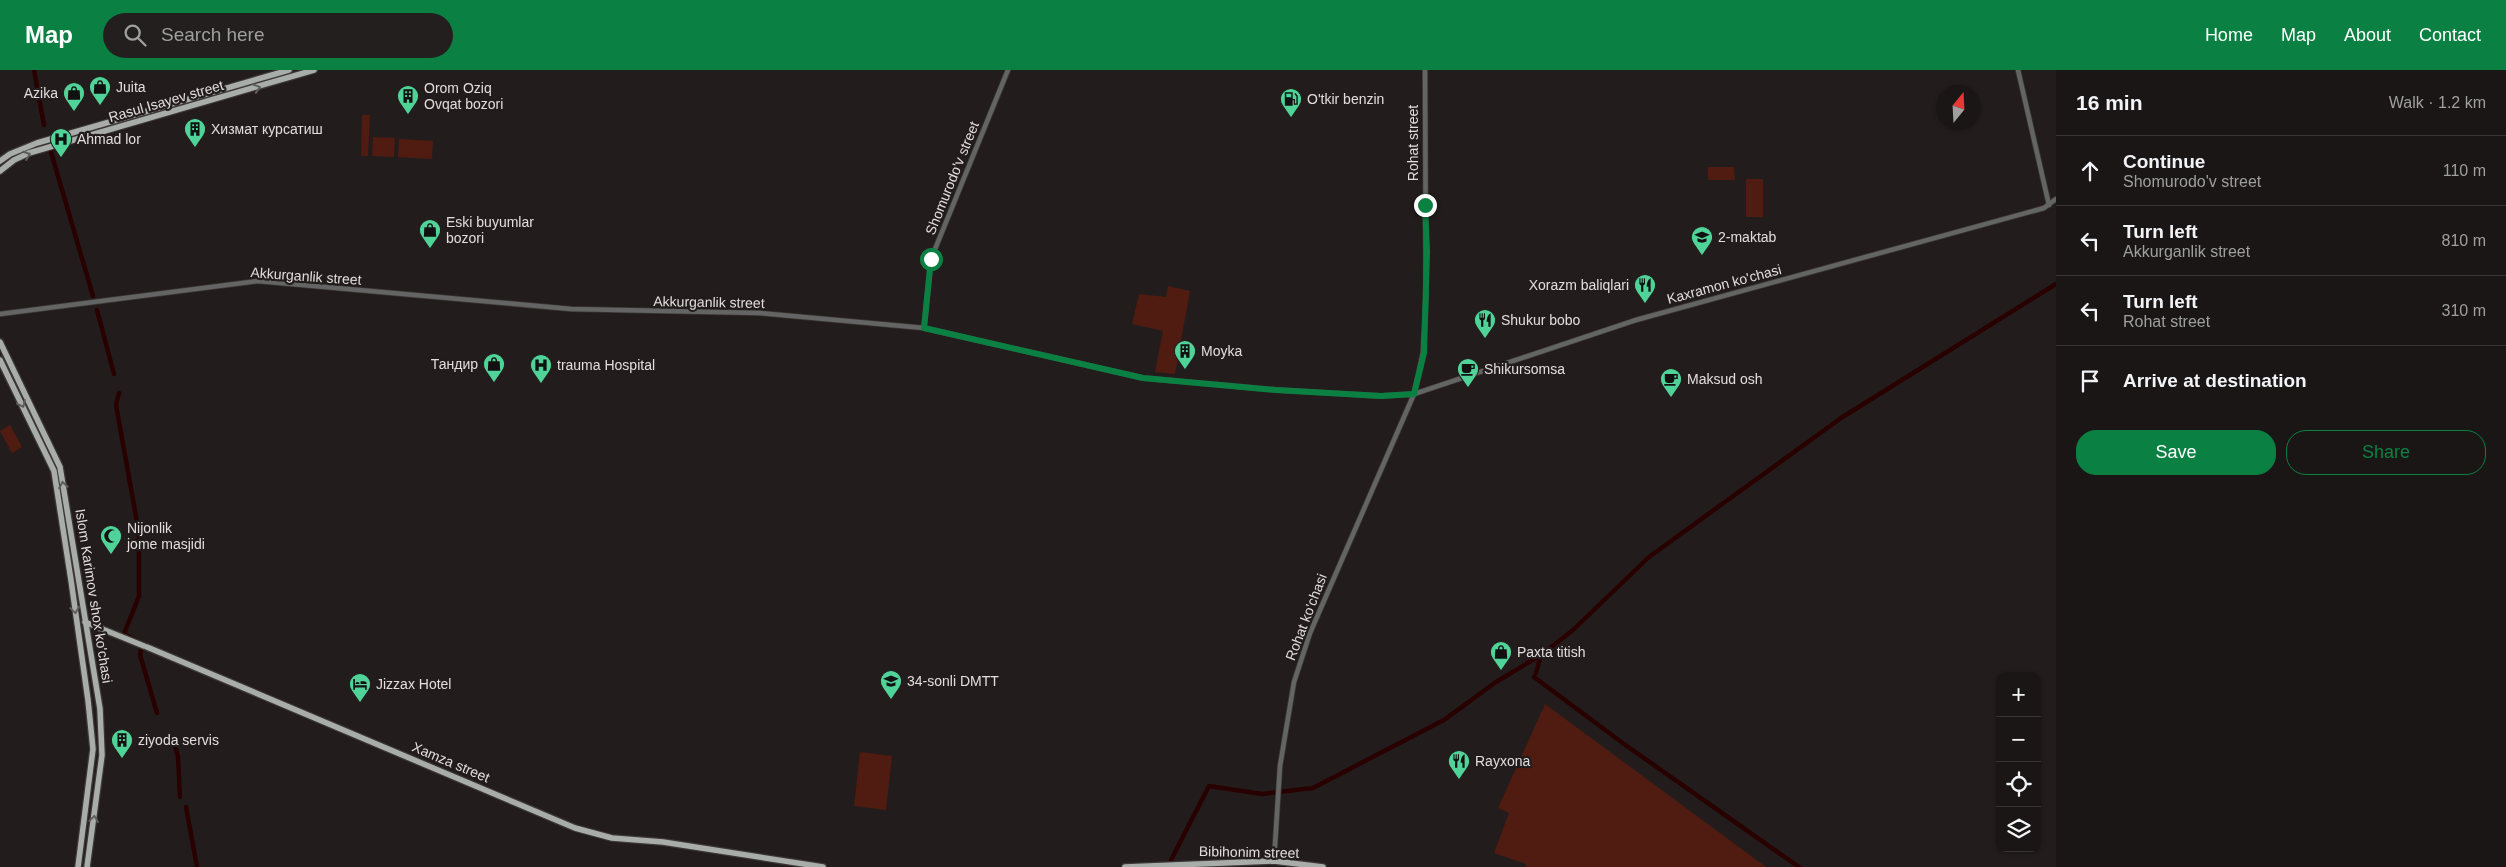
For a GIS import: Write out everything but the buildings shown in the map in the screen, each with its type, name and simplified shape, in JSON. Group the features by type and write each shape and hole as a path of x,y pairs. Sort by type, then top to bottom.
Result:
{"main road":[{"name":"Rasul Isayev street","path":"0,161 10,154 37,143 289,70"},
{"name":"Rasul Isayev street","path":"0,171 14,160 29,153 314,70"},
{"name":"Islom Karimov shox ko'chasi","path":"0,342 60,467 100,709 103,745 87,867"},
{"name":"Islom Karimov shox ko'chasi","path":"0,360 54,471 71,580 93,750 78,867"},
{"path":"64,542 68,544 72,540"},
{"path":"71,580 74,576 78,579"},
{"name":"Xamza street","path":"85,622 575,828 612,838 663,842 823,867"},
{"name":"Bibihonim street","path":"1125,867 1274,862 1322,867"}],"street":[{"name":"Shomurodo'v street","path":"924,328 931,259 1008,70"},
{"name":"Rohat street","path":"1414,394 1424,353 1426,298 1425,70"},
{"path":"2018,70 2049,204 2056,198"},
{"name":"Kaxramon ko'chasi","path":"1414,394 1636,320 2044,208 2049,204"},
{"name":"Akkurganlik street","path":"0,314 258,282 571,309 760,313 924,328 1143,378 1276,390 1381,396 1414,394"},
{"name":"Rohat ko'chasi","path":"1274,862 1280,766 1294,682 1310,633 1414,394"}],"shaded area":[{"path":"362,115 370,115 368,156 361,156"},
{"path":"373,137 395,138 394,157 372,156"},
{"path":"399,139 433,141 432,159 398,157"},
{"path":"1708,167 1734,167 1735,180 1708,180"},
{"path":"1746,179 1763,179 1763,217 1746,217"},
{"path":"1168,286 1190,291 1175,374 1155,372 1163,331 1132,324 1139,294 1166,297"},
{"path":"10,425 22,447 12,453 0,431"},
{"path":"1545,704 1766,867 1526,867 1526,864 1494,853 1509,813 1498,808"},
{"path":"860,752 892,756 886,810 854,806"}],"waterway":[{"path":"34,70 44,125"},
{"path":"51,152 93,296"},
{"path":"1171,860 1209,786 1262,794 1313,788 1444,720 1496,682 1541,655 1573,630 1649,557 1841,418 2056,284"},
{"path":"97,310 114,374"},
{"path":"119,393 116,405 139,533 139,596 124,634 142,644 140,655 157,713"},
{"path":"1536,673 1541,655"},
{"path":"1534,677 1624,744 1799,867"},
{"path":"174,742 178,757 180,797"},
{"path":"186,807 197,867"}],"place":[{"name":"Juita","path":"100,106"},
{"name":"Azika","path":"74,112"},
{"name":"Orom Oziq Ovqat bozori","path":"408,115"},
{"name":"O'tkir benzin","path":"1291,118"},
{"name":"Хизмат курсатиш","path":"195,148"},
{"name":"Ahmad lor","path":"61,158"},
{"name":"Eski buyumlar bozori","path":"430,249"},
{"name":"2-maktab","path":"1702,256"},
{"name":"Xorazm baliqlari","path":"1645,304"},
{"name":"Shukur bobo","path":"1485,339"},
{"name":"Moyka","path":"1185,370"},
{"name":"Тандир","path":"494,383"},
{"name":"trauma Hospital","path":"541,384"},
{"name":"Shikursomsa","path":"1468,388"},
{"name":"Maksud osh","path":"1671,398"},
{"name":"Nijonlik jome masjidi","path":"111,555"},
{"name":"Paxta titish","path":"1501,671"},
{"name":"34-sonli DMTT","path":"891,700"},
{"name":"Jizzax Hotel","path":"360,703"},
{"name":"ziyoda servis","path":"122,759"},
{"name":"Rayxona","path":"1459,780"}],"route":[{"path":"931,259 924,328 1143,378 1276,390 1381,396 1414,394 1424,353 1427,252 1425,205"}]}
